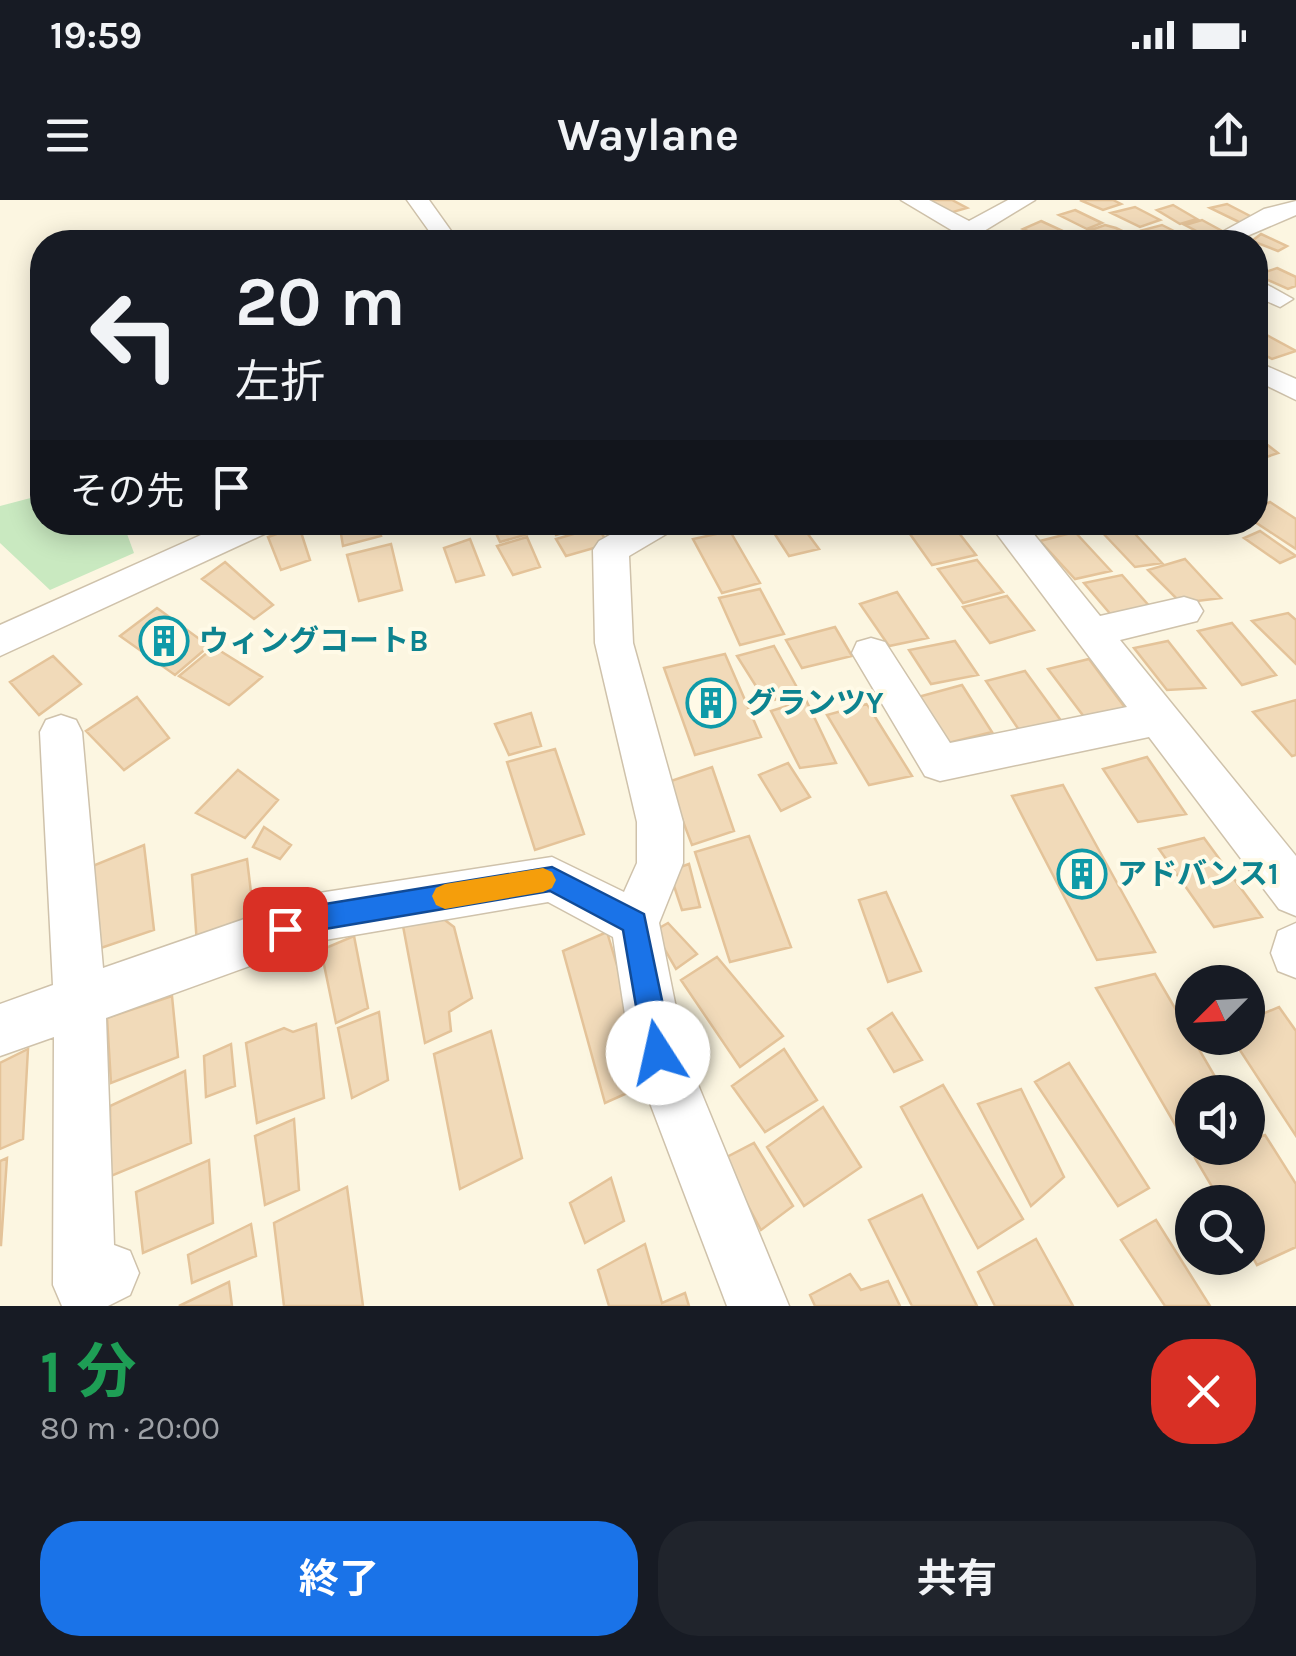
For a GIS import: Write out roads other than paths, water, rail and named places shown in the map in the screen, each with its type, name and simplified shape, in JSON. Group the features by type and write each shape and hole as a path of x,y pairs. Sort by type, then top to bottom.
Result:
{"street":[{"path":"418,200 439,230"},
{"path":"912,200 953,230"},
{"path":"977,230 1024,200"},
{"path":"1242,200 1272,214"},
{"path":"1217,216 1244,229 1272,214 1296,208"},
{"path":"1268,293 1280,299"},
{"path":"1268,376 1296,391"},
{"path":"0,641 233,535"},
{"path":"635,535 611,550 614,643 660,822 660,863 635,923 658,1053 758,1306"},
{"path":"1015,535 1296,893"},
{"path":"1092,632 1184,611"},
{"path":"870,671 940,763 1162,718"},
{"path":"60,732 80,1002 84,1284 108,1273"},
{"path":"0,1030 319,917 552,879 635,923"}],"place":[{"name":"ウィングコートB","path":"164,641"},
{"name":"グランツY","path":"711,703"},
{"name":"アドバンス1","path":"1082,874"}]}
